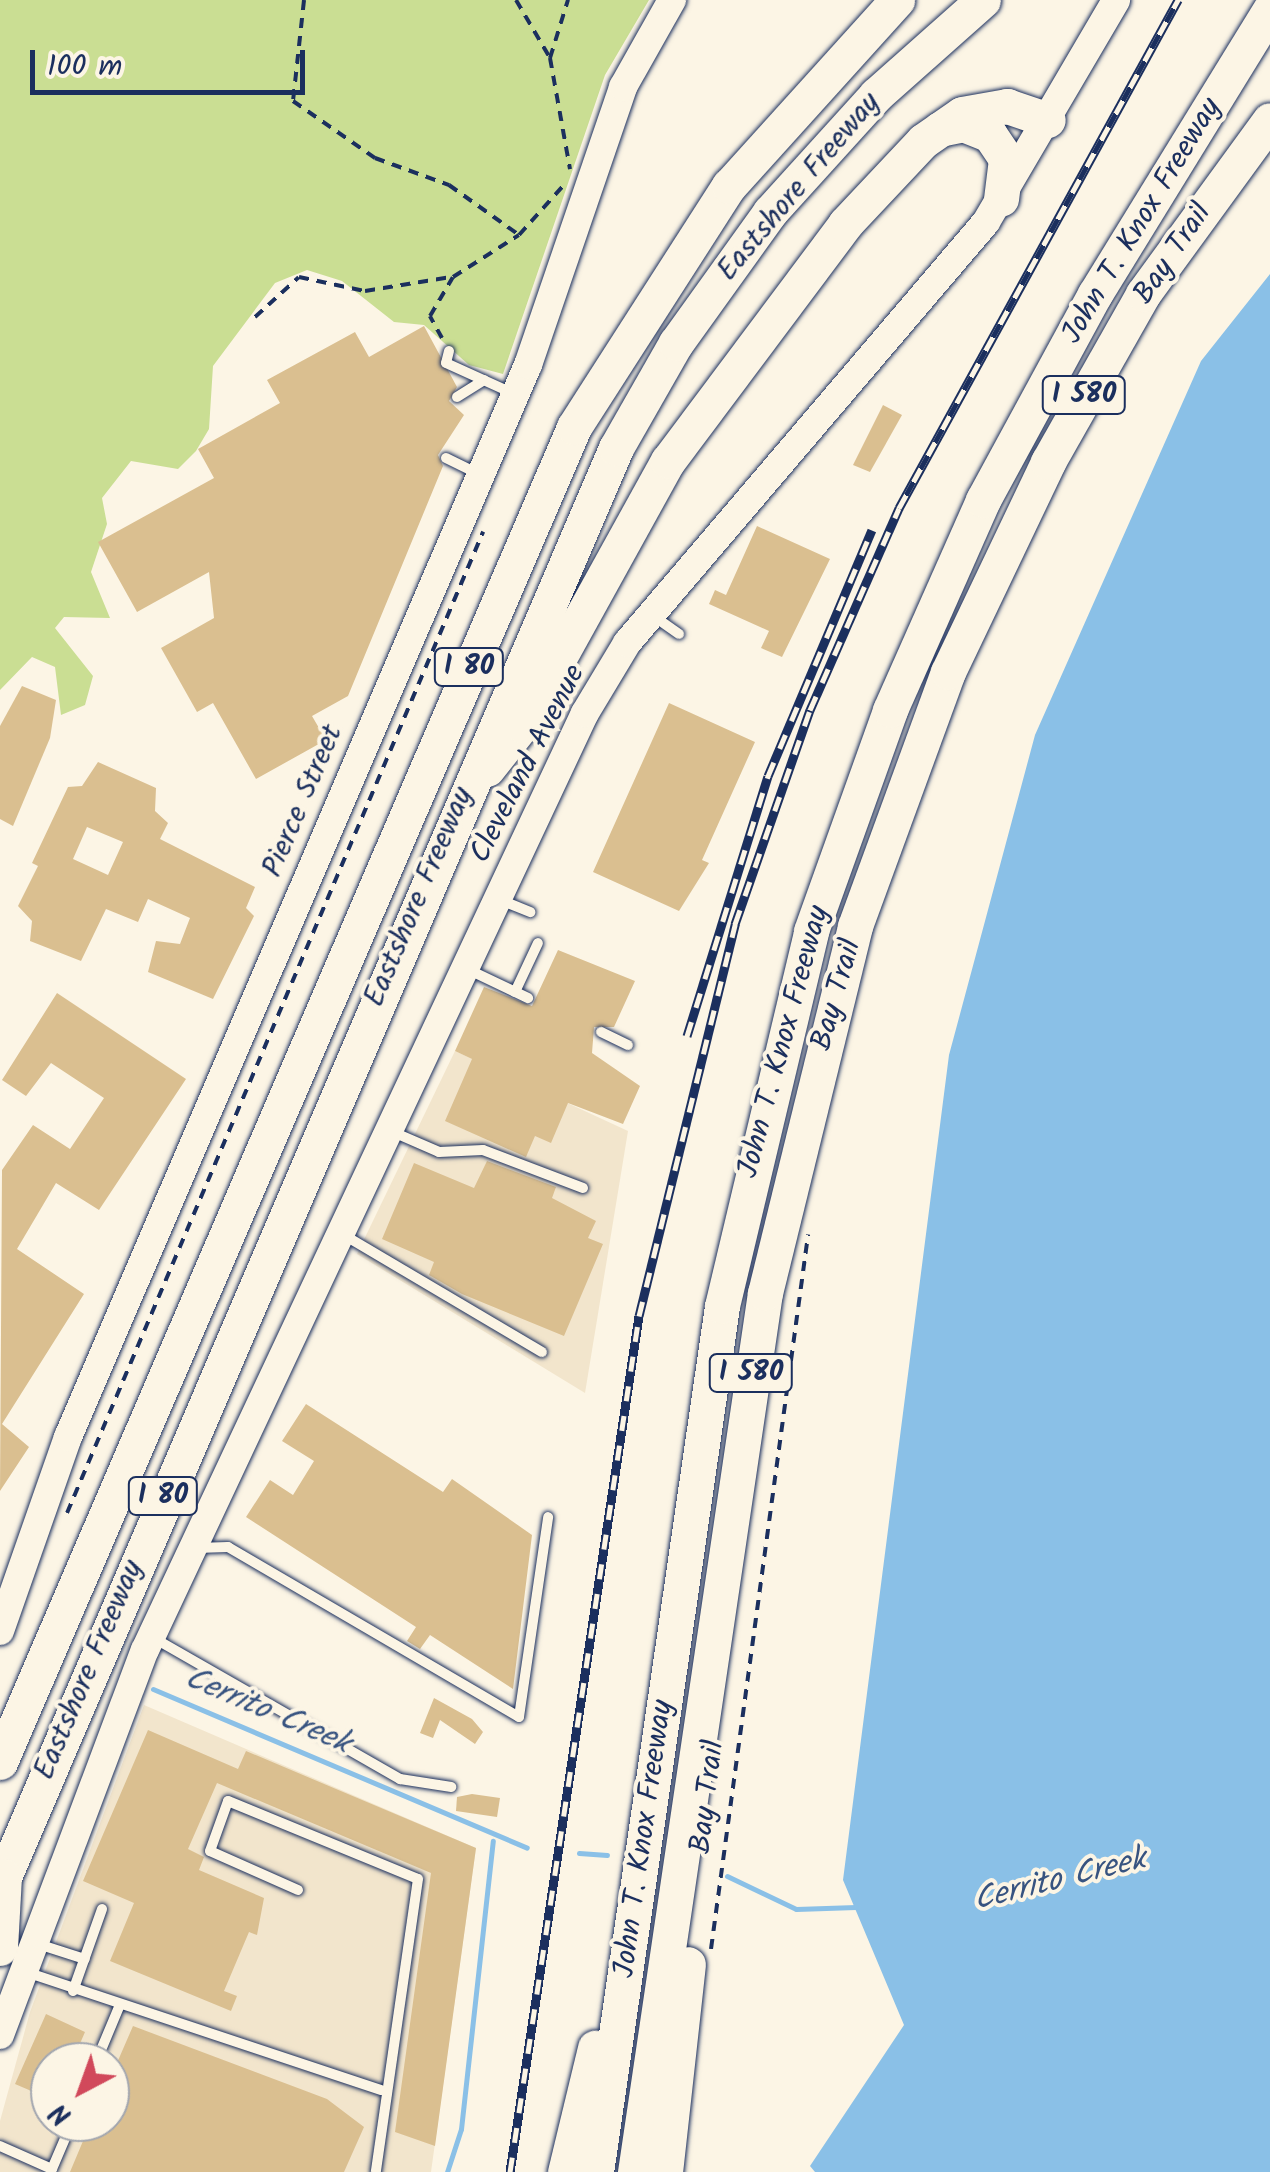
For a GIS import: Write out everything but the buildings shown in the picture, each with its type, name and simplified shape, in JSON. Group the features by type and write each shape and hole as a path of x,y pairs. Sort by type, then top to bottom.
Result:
{"highway":[{"path":"729,186 865,0"},
{"name":"Eastshore Freeway","path":"0,1762 7,1732 562,452 637,318 729,186 897,0"},
{"name":"Eastshore Freeway","path":"18,1954 2,1881 598,483 676,343 810,166 983,0"},
{"path":"1114,262 1256,0"},
{"name":"John T. Knox Freeway","path":"596,2172 722,1306 789,1004 919,640 1019,430 1114,262 1270,10"},
{"path":"1207,200 1270,105"},
{"path":"458,805 522,725 690,430 816,259 922,140 984,106 1048,120"},
{"name":"John T. Knox Freeway","path":"635,2172 772,1254 866,890 1012,531 1122,328 1207,200 1270,120"},
{"path":"922,140 952,125 990,135 1006,160 1001,198"},
{"path":"665,2172 715,1720 704,1690"},
{"path":"565,2172 588,2069 625,1973"}],"street":[{"name":"Pierce Street","path":"0,1631 61,1454 512,394 622,87 672,0"},
{"name":"Cleveland Avenue","path":"0,2035 18,1954 148,1643 585,714 651,614 1001,198 1116,0"}],"lane":[{"path":"449,350 446,364 512,394"},
{"path":"457,396 484,380"},
{"path":"446,458 477,473"},
{"path":"651,614 679,634"},
{"path":"497,899 531,912"},
{"path":"515,992 538,943"},
{"path":"464,968 528,998"},
{"path":"601,1032 628,1045"},
{"path":"388,1129 439,1152 483,1150 582,1188"},
{"path":"339,1232 542,1352"},
{"path":"190,1549 228,1547 519,1717 548,1517"},
{"path":"148,1643 400,1779 452,1788"},
{"path":"298,1890 210,1851 228,1801 418,1879 381,2090 376,2172"},
{"path":"74,1990 102,1909"},
{"path":"18,1954 85,1959"},
{"path":"18,1954 74,1990 119,2008"},
{"path":"105,2042 119,2008 133,2000 381,2090"},
{"path":"0,2146 52,2169 63,2142"}],"path":[{"path":"304,0 293,102 375,158 449,185 519,235"},
{"path":"255,317 299,277 365,291 453,277 519,235 570,176 550,58 516,0"},
{"path":"550,58 568,0"},
{"path":"449,350 430,316 453,277"},
{"path":"63,1524 488,516"},
{"name":"Bay Trail","path":"714,1932 812,1218"}],"shaded area":[{"path":"455,1051 628,1131 585,1393 357,1254"},
{"path":"144,1705 476,1848 431,2172 0,2172 0,2121 30,2012"}],"green space":[{"path":"0,0 649,0 605,75 503,374 469,365 424,325 394,322 342,281 307,270 275,283 213,366 209,429 196,451 178,469 131,461 102,498 107,524 91,572 110,618 64,617 55,628 93,676 85,705 61,715 55,667 32,657 0,690"}],"water":[{"path":"1270,274 1270,2172 815,2172 810,2166 904,2025 843,1880 949,1055 1035,735 1201,361"}],"waterway":[{"name":"Cerrito Creek","path":"153,1689 527,1848"},
{"path":"447,2172 461,2129 493,1841"},
{"name":"Cerrito Creek","path":"579,1853 607,1855"},
{"name":"Cerrito Creek","path":"727,1876 796,1909 856,1907"}],"railway":[{"path":"510,2172 639,1316 735,924 810,710 899,508 1178,0"},
{"path":"687,1036 768,776 872,530"}]}
